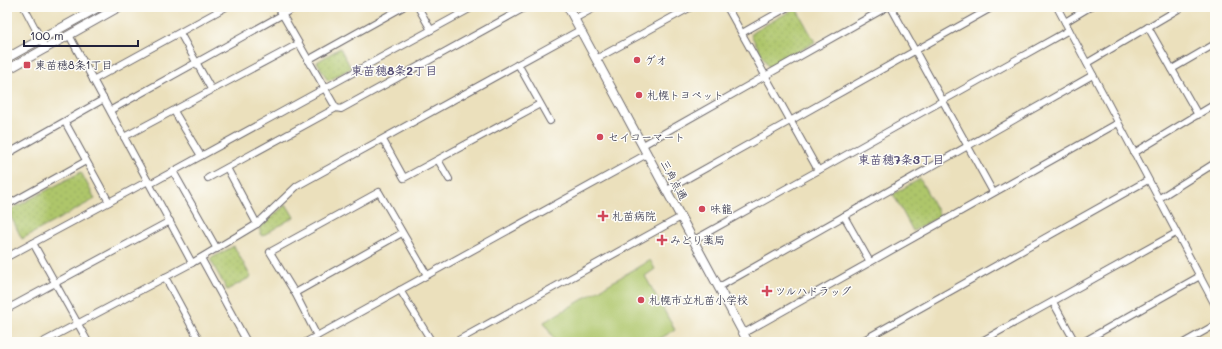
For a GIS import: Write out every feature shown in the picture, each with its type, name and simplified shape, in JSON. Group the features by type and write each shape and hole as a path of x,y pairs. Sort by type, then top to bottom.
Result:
{"street":[{"path":"24,7 46,49"},
{"path":"7,58 99,7"},
{"path":"7,70 119,7"},
{"path":"93,80 226,7"},
{"path":"278,7 336,108"},
{"path":"110,110 296,7"},
{"path":"308,60 403,7"},
{"path":"418,7 431,30"},
{"path":"7,257 109,202 201,156 473,7"},
{"path":"208,178 336,108 341,109 526,7"},
{"name":"三角点通","path":"568,7 748,342"},
{"path":"574,19 596,7"},
{"path":"596,59 690,7"},
{"path":"727,7 791,119 818,170"},
{"path":"742,33 788,7"},
{"path":"642,145 887,7"},
{"path":"891,7 993,192"},
{"path":"667,190 791,119 993,7"},
{"path":"1057,7 1215,305"},
{"path":"1065,22 1090,7"},
{"path":"1087,63 1182,7"},
{"path":"1148,27 1198,115"},
{"path":"43,342 217,249 256,224 297,186 383,140 580,30"},
{"path":"694,240 1069,30"},
{"path":"180,33 211,89"},
{"path":"69,35 192,263"},
{"path":"124,137 174,111 211,89 298,44"},
{"path":"1172,69 1215,44"},
{"path":"518,64 550,121"},
{"path":"719,287 1093,75"},
{"path":"7,154 104,99"},
{"path":"383,140 404,178 540,104"},
{"path":"1134,153 1215,104"},
{"path":"174,111 201,156"},
{"path":"65,122 109,202"},
{"path":"744,333 1118,123"},
{"path":"309,341 647,154"},
{"path":"438,160 449,179"},
{"path":"7,205 86,161"},
{"path":"1158,199 1215,163"},
{"path":"227,168 256,224"},
{"path":"173,171 217,249"},
{"path":"860,342 1148,180"},
{"path":"317,336 295,293 270,252 380,192 427,276"},
{"path":"844,216 870,262"},
{"path":"455,342 681,217"},
{"path":"7,310 170,220"},
{"path":"295,293 402,232"},
{"path":"980,342 1176,233"},
{"path":"33,243 88,342"},
{"path":"201,258 247,342"},
{"path":"1084,342 1200,276"},
{"path":"165,277 200,342"},
{"path":"400,290 432,342"},
{"path":"1053,302 1075,342"},
{"path":"1185,342 1215,325"}],"green space":[{"path":"796,8 815,42 771,67 768,66 751,35 753,32"},
{"path":"340,48 351,68 328,81 317,62"},
{"path":"81,172 95,199 22,239 8,211"},
{"path":"920,179 940,216 913,231 893,194"},
{"path":"286,204 294,217 262,236 259,229"},
{"path":"234,246 251,277 227,290 210,259"},
{"path":"650,260 655,269 645,276 675,330 654,342 555,342 544,322"}],"place":[{"name":"ゲオ","path":"637,60"},
{"name":"東苗穂8条1丁目","path":"27,65"},
{"name":"札幌トヨペット","path":"639,95"},
{"name":"セイコーマート","path":"600,137"},
{"name":"味龍","path":"702,209"},
{"name":"札苗病院","path":"603,216"},
{"name":"みどり薬局","path":"662,240"},
{"name":"ツルハドラッグ","path":"767,291"},
{"name":"札幌市立札苗小学校","path":"641,300"}],"district":[{"name":"東苗穂8条2丁目","path":"394,71"},
{"name":"東苗穂7条3丁目","path":"901,160"}]}
